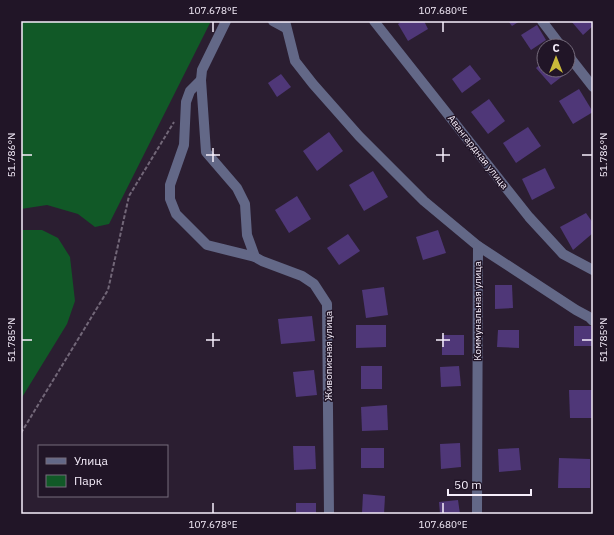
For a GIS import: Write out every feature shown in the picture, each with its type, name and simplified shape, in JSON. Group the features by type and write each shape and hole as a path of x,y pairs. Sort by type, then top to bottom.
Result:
{"street":[{"path":"226,21 202,70 201,80 206,152 237,188 245,204 247,235 255,257"},
{"path":"273,21 286,24 295,61 313,84 359,136 424,201 478,246"},
{"name":"Авангардная улица","path":"374,21 529,217 563,254 593,270"},
{"path":"542,21 555,38"},
{"path":"576,65 593,87"},
{"path":"186,102 190,91 201,80"},
{"name":"Живописная улица","path":"186,102 184,145 170,185 170,199 176,214 207,245 255,257 262,262 302,276 314,284 327,304 329,514"},
{"name":"Коммунальная улица","path":"478,246 593,321"},
{"name":"Коммунальная улица","path":"477,514 478,246"}],"path":[{"path":"21,434 108,290 129,196 186,102"}],"green space":[{"path":"21,21 211,21 109,224 95,227 78,214 47,205 21,209"},
{"path":"21,230 42,230 58,238 70,257 75,301 67,324 21,399"}],"building":[{"path":"402,21 424,21 428,29 408,41 398,24"},
{"path":"508,21 520,21 512,26"},
{"path":"571,21 593,21 593,26 583,35"},
{"path":"537,25 545,38 536,38 536,47 531,50 521,35"},
{"path":"470,65 481,79 462,93 452,79"},
{"path":"281,74 291,87 277,97 268,83"},
{"path":"545,78 560,78 551,85"},
{"path":"579,89 593,112 573,124 559,101"},
{"path":"489,99 505,121 488,134 471,112"},
{"path":"528,127 541,146 516,163 503,143"},
{"path":"329,132 343,151 317,171 303,151"},
{"path":"545,168 555,188 532,200 522,179"},
{"path":"373,171 388,197 364,211 349,185"},
{"path":"297,196 311,219 289,233 275,210"},
{"path":"586,213 593,223 593,233 573,250 560,227"},
{"path":"438,230 446,253 423,260 416,237"},
{"path":"348,234 360,251 339,265 327,248"},
{"path":"495,285 512,285 513,308 495,309"},
{"path":"384,287 388,315 366,318 362,290"},
{"path":"312,316 315,341 281,344 278,319"},
{"path":"356,325 386,325 386,347 356,348"},
{"path":"574,326 592,326 592,346 574,346"},
{"path":"498,330 519,330 519,348 497,347"},
{"path":"442,335 464,335 464,355 442,355"},
{"path":"361,366 382,366 382,389 361,389"},
{"path":"459,366 461,386 441,387 440,367"},
{"path":"314,370 317,395 296,397 293,372"},
{"path":"569,390 593,390 593,418 570,418"},
{"path":"387,405 388,430 362,431 361,407"},
{"path":"460,443 461,467 441,469 440,444"},
{"path":"293,446 315,446 316,469 294,470"},
{"path":"361,448 384,448 384,468 361,468"},
{"path":"519,448 521,470 499,472 498,449"},
{"path":"559,458 590,459 590,488 558,488"},
{"path":"363,494 385,496 384,514 362,513"},
{"path":"458,500 460,514 440,514 439,502"},
{"path":"296,503 316,503 316,514 296,514"}]}
